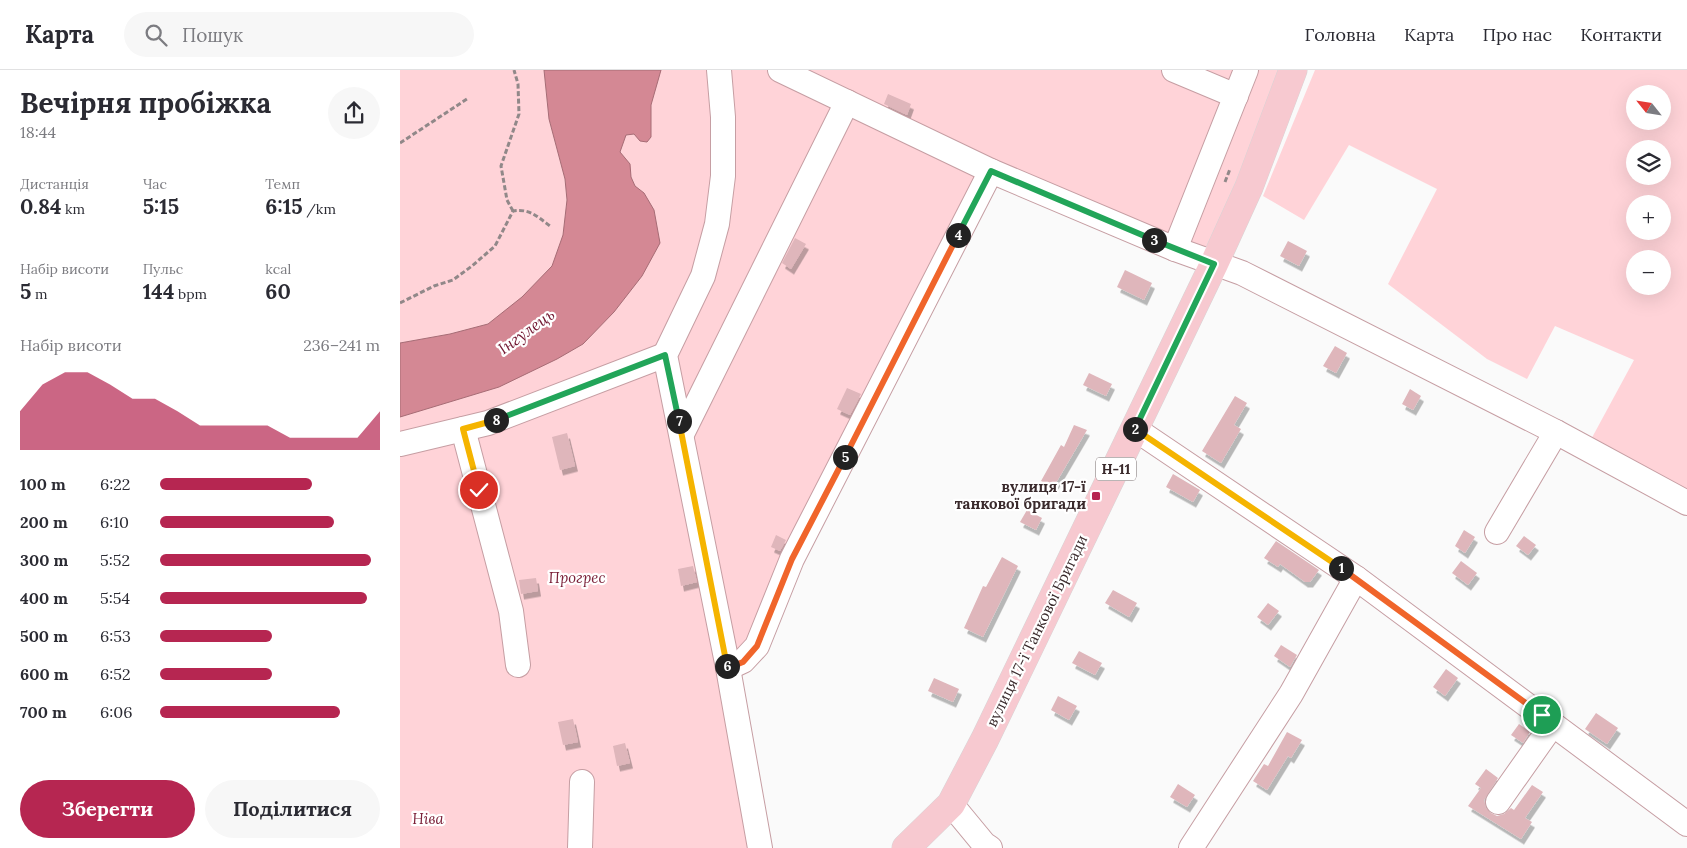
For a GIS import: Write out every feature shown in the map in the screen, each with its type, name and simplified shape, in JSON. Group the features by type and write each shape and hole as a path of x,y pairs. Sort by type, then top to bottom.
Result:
{"main road":[{"name":"вулиця 17-ї Танкової Бригади","path":"906,848 951,804 1214,264 1248,187 1293,70"}],"street":[{"path":"718,70 723,117 723,176 717,224 703,276 665,355 728,668 760,848"},
{"path":"780,70 991,171 1175,249 1242,273 1556,432 1687,503"},
{"path":"1174,70 1236,96"},
{"path":"1175,249 1246,70"},
{"path":"682,434 847,102"},
{"path":"728,668 743,662 757,646 792,559 991,171"},
{"path":"400,444 488,423 665,355"},
{"path":"463,429 511,610 518,665"},
{"path":"1135,429 1356,578 1687,824"},
{"path":"1497,532 1556,432"},
{"path":"1191,848 1291,694 1356,578"},
{"path":"1498,802 1553,724"},
{"path":"580,848 582,782"},
{"path":"951,804 985,847"}],"path":[{"path":"513,211 507,200 501,166 519,114 518,84 514,70"},
{"path":"400,143 467,99"},
{"path":"513,211 522,210 530,212 550,226"},
{"path":"400,303 420,292 453,280 472,266 495,246 513,211"}],"green space":[{"path":"400,70 544,70 549,119 565,179 567,200 560,273 488,324 451,334 400,343"},
{"name":"Прогрес","path":"635,70 1283,70 1205,255 991,171 757,646 728,668 760,848 400,848 400,409 511,370 611,158"},
{"path":"1315,70 1687,70 1687,497 1588,445 1634,360 1555,326 1527,379 1487,359 1388,284 1437,189 1349,145 1304,220 1263,196"}],"water":[{"name":"Інгулець","path":"544,70 661,70 651,105 651,137 647,142 640,141 634,134 626,135 620,152 630,164 631,177 635,186 644,193 654,210 660,243 642,276 614,312 583,344 557,359 499,387 400,417 400,343 450,334 488,324 522,297 552,266 563,235 567,200 565,179 549,119"}],"building":[{"path":"888,94 911,104 907,115 884,104"},
{"path":"795,238 806,244 791,269 782,263"},
{"path":"1288,241 1307,251 1299,266 1280,256"},
{"path":"1125,270 1152,283 1144,300 1117,287"},
{"path":"1335,346 1347,353 1336,373 1323,366"},
{"path":"1089,373 1112,384 1106,396 1083,385"},
{"path":"847,388 861,394 850,415 837,409"},
{"path":"1410,389 1421,396 1413,410 1402,404"},
{"path":"1235,396 1247,403 1234,425 1241,429 1221,463 1202,451"},
{"path":"1074,425 1087,430 1053,488 1041,481 1061,445 1064,447"},
{"path":"567,433 575,466 560,470 552,437"},
{"path":"1173,474 1200,490 1193,502 1166,487"},
{"path":"1027,510 1042,518 1036,530 1020,522"},
{"path":"1464,530 1475,537 1465,553 1455,546"},
{"path":"776,535 786,540 780,551 771,547"},
{"path":"1524,536 1536,545 1528,555 1516,546"},
{"path":"1276,541 1319,570 1310,582 1305,582 1280,564 1278,567 1264,558"},
{"path":"1002,557 1018,566 983,637 964,628 983,586 986,587"},
{"path":"1461,561 1477,573 1468,585 1452,573"},
{"path":"693,566 697,582 681,586 678,569"},
{"path":"536,578 538,591 521,594 519,580"},
{"path":"1113,590 1137,603 1129,617 1105,603"},
{"path":"1268,603 1279,611 1268,625 1257,617"},
{"path":"1281,645 1297,655 1290,667 1274,656"},
{"path":"1079,651 1102,663 1095,675 1072,663"},
{"path":"1446,669 1458,678 1445,696 1433,687"},
{"path":"934,678 959,689 953,702 928,691"},
{"path":"1058,696 1077,706 1069,720 1051,710"},
{"path":"1596,713 1618,728 1607,744 1585,729"},
{"path":"573,719 578,742 563,745 558,722"},
{"path":"1519,724 1530,732 1523,743 1511,735"},
{"path":"1287,732 1302,740 1291,758 1288,756 1267,790 1253,781 1264,764 1268,766"},
{"path":"625,743 630,763 617,766 613,746"},
{"path":"1486,769 1498,778 1484,800 1486,808 1497,816 1504,814 1511,808 1514,810 1532,785 1543,792 1525,818 1532,822 1521,839 1468,806 1481,788 1475,784"},
{"path":"1178,784 1195,795 1187,807 1170,797"}],"place":[{"name":"вулиця 17-ї танкової бригади","path":"1096,496"}],"route":[{"path":"479,490 463,429 488,423 665,355 728,668 743,662 757,646 792,559 991,171 1214,264 1135,429 1356,578 1542,715"}],"park label":[{"name":"Ніва","path":"428,819"}]}
